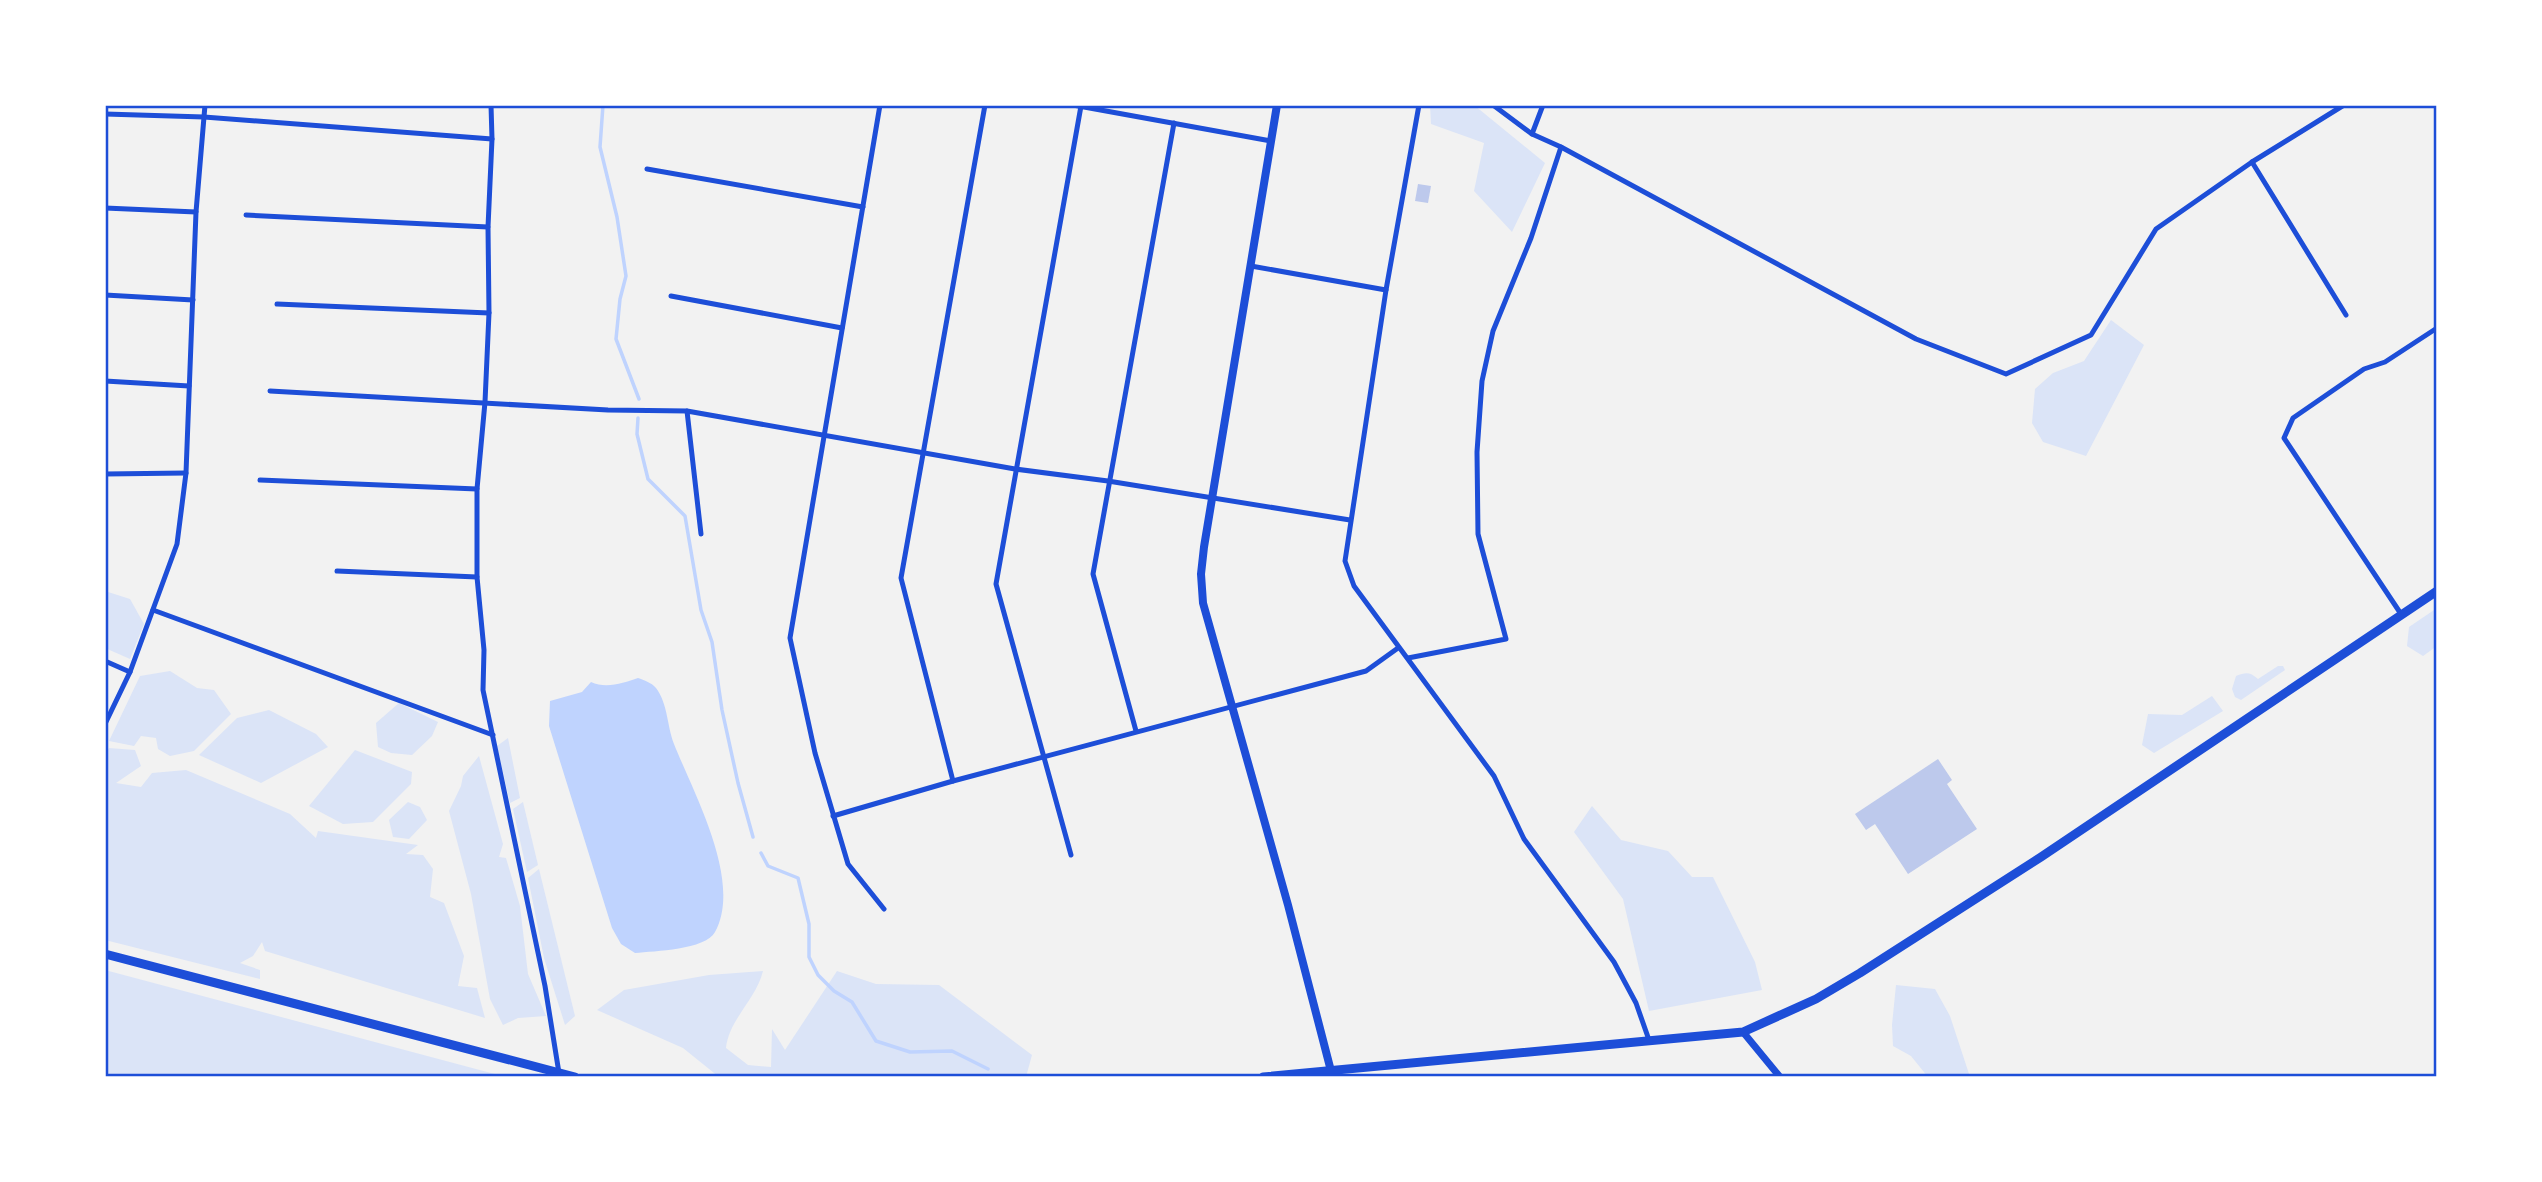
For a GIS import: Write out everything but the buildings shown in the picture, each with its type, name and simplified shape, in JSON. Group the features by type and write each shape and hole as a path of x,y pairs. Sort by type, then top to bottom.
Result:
{"main road":[{"path":"1277,105 1211,499 1201,574 1203,603 1331,1072"},
{"path":"1263,1077 1742,1032 1816,999 1860,973 2041,857 2437,591"},
{"path":"105,954 575,1077"}],"street":[{"path":"105,724 130,672 177,544 187,473 196,212 205,105"},
{"path":"491,105 489,313 477,489 477,577 484,650 483,690 545,986 559,1073"},
{"path":"880,105 790,638 816,753 848,864 884,909"},
{"path":"953,781 901,578 985,105"},
{"path":"1073,105 1271,141"},
{"path":"1419,105 1386,290 1345,561 1354,586 1494,776 1524,839 1614,962 1636,1003 1650,1042"},
{"path":"1493,105 1532,134 1561,147 1916,340 2006,374 2091,335 2156,229 2252,162 2343,105"},
{"path":"1532,134 1543,105"},
{"path":"1071,855 996,583 1081,106"},
{"path":"105,114 204,117 492,139"},
{"path":"1136,732 1093,574 1174,123"},
{"path":"1408,658 1506,639 1478,534 1477,452 1482,381 1493,331 1531,238 1561,147"},
{"path":"2252,162 2346,315"},
{"path":"647,169 863,208"},
{"path":"105,208 196,212"},
{"path":"247,215 488,227"},
{"path":"1251,266 1386,290"},
{"path":"105,295 193,300"},
{"path":"671,296 842,328"},
{"path":"276,304 489,313"},
{"path":"2400,614 2284,438 2293,418 2364,369 2385,362 2437,328"},
{"path":"105,381 189,386"},
{"path":"270,391 608,410 687,411 1015,469 1108,481 1350,520"},
{"path":"687,411 701,534"},
{"path":"105,474 187,473"},
{"path":"260,480 477,489"},
{"path":"337,571 477,577"},
{"path":"153,610 493,735"},
{"path":"833,816 953,781 1366,671 1398,648"},
{"path":"105,661 130,672"},
{"path":"1742,1032 1780,1077"}],"shaded area":[{"path":"1430,105 1474,105 1545,163 1512,232 1474,191 1484,143 1431,124"},
{"path":"2111,320 2144,345 2086,456 2043,442 2032,423 2035,389 2053,373 2084,361"},
{"path":"105,591 130,599 144,624 130,659 105,648"},
{"path":"2437,608 2437,646 2423,656 2407,646 2409,627"},
{"path":"2278,666 2283,666 2285,670 2241,700 2235,697 2232,689 2236,676 2248,673 2258,679"},
{"path":"170,671 197,688 214,690 231,714 194,751 170,756 158,749 156,738 141,736 134,746 109,741 140,676"},
{"path":"2212,696 2223,711 2154,753 2142,745 2148,714 2182,715"},
{"path":"399,703 438,722 432,736 412,755 391,753 378,747 376,723"},
{"path":"269,710 316,734 328,747 261,783 199,755 237,718"},
{"path":"508,738 520,798 510,803 497,746"},
{"path":"109,748 135,750 141,766 116,783 141,787 152,773 186,770 290,814 316,838 318,831 418,845 406,854 423,855 433,869 430,897 444,903 464,956 458,986 477,988 485,1018 265,951 262,942 253,956 240,963 260,970 260,979 105,940 105,755"},
{"path":"355,750 412,772 411,784 373,822 343,824 309,806"},
{"path":"479,756 503,844 499,857 506,858 520,906 528,974 546,1016 518,1018 503,1025 490,999 471,894 449,811 463,776"},
{"path":"408,802 420,807 427,820 409,839 393,837 389,820"},
{"path":"523,802 538,865 527,872 513,809"},
{"path":"1592,806 1621,840 1668,851 1692,877 1713,877 1755,962 1762,990 1649,1011 1623,899 1574,832"},
{"path":"539,869 575,1016 565,1025 544,958 528,878"},
{"path":"105,970 506,1077 105,1077"},
{"path":"763,971 755,991 732,1028 726,1048 748,1065 771,1067 772,1029 785,1050 837,971 876,984 939,985 1032,1055 1026,1077 719,1077 683,1048 597,1010 624,990 709,975"},
{"path":"1896,985 1935,989 1950,1016 1970,1077 1928,1077 1911,1056 1893,1046"}],"water":[{"path":"638,678 654,686 663,701 674,744 712,837 723,888 722,911 715,932 710,938 691,946 635,953 621,944 612,928 549,726 550,701 582,692 591,682 609,685"}],"waterway":[{"path":"603,105 600,147 617,217 626,276 620,299 616,339 639,399"},
{"path":"638,418 637,434 648,479 685,516 701,610 712,642 722,710 753,837"},
{"path":"761,853 768,866 798,878 809,924 809,957 818,975 834,991 852,1002 876,1041 910,1052 952,1051 988,1069"}]}
